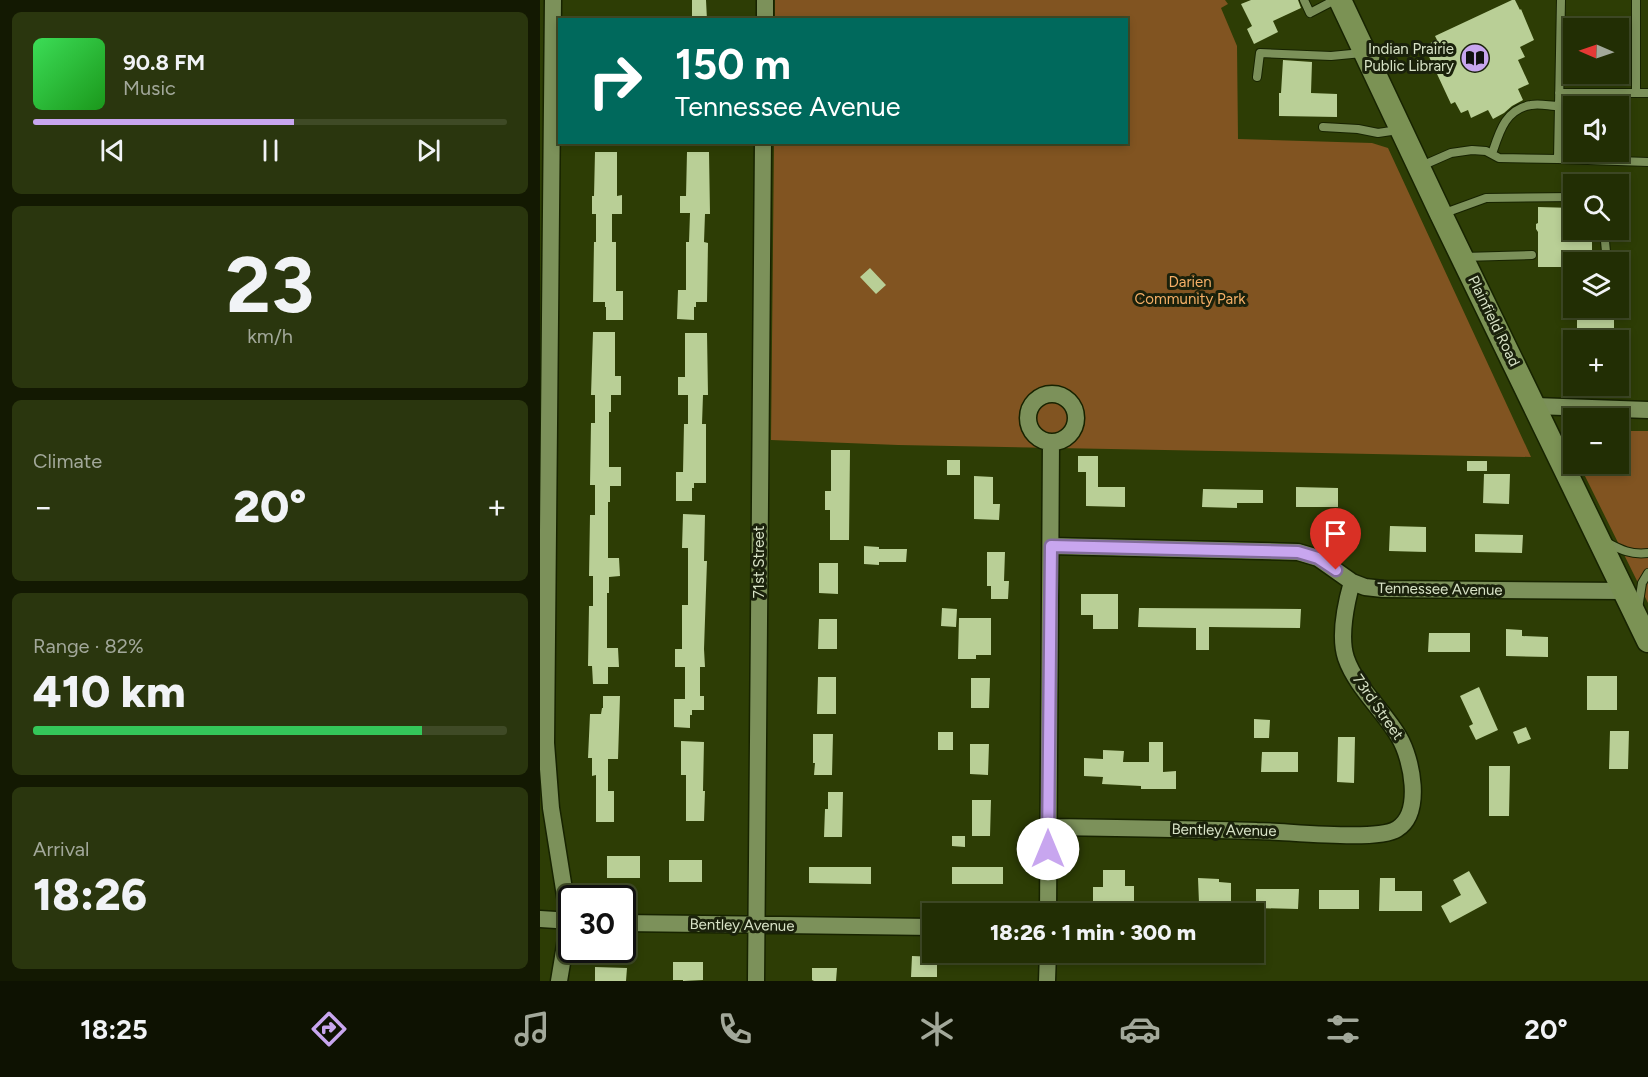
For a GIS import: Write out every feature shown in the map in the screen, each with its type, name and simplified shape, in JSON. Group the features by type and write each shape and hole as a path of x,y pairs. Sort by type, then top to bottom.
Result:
{"main road":[{"name":"Plainfield Road","path":"1340,0 1648,641"}],"street":[{"path":"553,0 546,743 551,808 564,885"},
{"path":"765,0 765,18"},
{"name":"71st Street","path":"756,981 763,144"},
{"path":"1535,406 1648,410"},
{"path":"1048,903 1051,442"},
{"name":"Tennessee Avenue","path":"1051,546 1298,552 1318,558 1352,582 1365,587 1383,589 1623,591"},
{"name":"73rd Street","path":"1352,582 1346,602 1344,623 1345,657 1358,681 1399,736 1409,760 1412,802 1408,818 1398,829"},
{"name":"Bentley Avenue","path":"1048,827 1248,830 1359,835 1382,835 1398,829"},
{"path":"540,919 558,920"},
{"name":"Bentley Avenue","path":"636,923 922,927"},
{"path":"559,981 562,963"},
{"path":"1047,963 1047,981"}],"lane":[{"path":"1304,0 1310,13 1335,0"},
{"path":"1558,159 1561,0"},
{"path":"1636,0 1636,93"},
{"path":"1257,77 1260,53 1331,56 1365,52"},
{"path":"1559,93 1648,93"},
{"path":"1492,154 1507,118 1516,111 1530,105 1559,106"},
{"path":"1323,127 1358,129 1378,133 1401,130"},
{"path":"1419,167 1451,153 1472,150 1486,151 1499,158 1648,162"},
{"path":"1441,214 1486,198 1563,197"},
{"path":"1605,240 1606,252"},
{"path":"1462,258 1532,255"},
{"path":"1598,539 1630,553 1648,553"},
{"path":"1637,619 1642,583 1648,573"}],"green space":[{"name":"Darien Community Park","path":"775,0 1225,0 1228,4 1221,8 1237,46 1238,139 1372,143 1388,148 1531,457 898,445 771,440 774,144 1128,144 1128,18 775,18"},
{"path":"1629,431 1648,431 1648,603 1584,474 1629,474"}],"building":[{"path":"692,0 706,0 707,18 692,18"},
{"path":"1251,0 1298,0 1301,8 1273,21 1278,32 1254,44 1247,29 1252,26 1241,4"},
{"name":"Indian Prairie Public Library","path":"1515,0 1521,9 1534,40 1520,47 1525,57 1518,60 1529,84 1518,89 1523,100 1504,113 1493,119 1488,110 1471,118 1468,110 1461,113 1455,102 1451,104 1424,46 1437,40 1435,36"},
{"path":"1283,60 1312,62 1311,93 1337,94 1337,117 1279,116"},
{"path":"595,152 617,152 617,196 622,195 622,214 612,214 612,242 616,242 616,291 623,291 623,320 606,320 605,302 593,302 596,214 592,214 592,196 594,196"},
{"path":"687,152 709,152 710,214 705,214 704,242 708,243 707,302 696,302 694,320 677,319 678,290 686,290 686,242 689,242 690,213 680,213 680,196 686,196"},
{"path":"1538,207 1563,208 1563,240 1592,240 1592,252 1563,252 1563,267 1538,267 1536,224 1538,223"},
{"path":"870,268 886,285 876,294 860,277"},
{"path":"1577,318 1614,318 1614,330 1577,330"},
{"path":"593,332 615,332 615,376 621,376 621,395 611,395 611,412 609,412 609,467 621,467 621,486 610,486 610,502 608,502 608,558 619,558 620,576 609,577 609,593 607,593 607,648 618,648 619,667 608,667 608,684 593,684 592,666 588,666 589,606 593,606 593,576 589,576 590,515 595,515 595,485 590,485 591,423 595,423 595,395 591,395"},
{"path":"685,333 707,333 708,395 703,395 702,424 706,424 706,483 694,483 692,501 676,501 676,472 683,472 684,424 688,424 688,395 678,395 678,377 685,377"},
{"path":"831,450 850,450 849,540 830,540 830,510 825,510 825,491 831,491"},
{"path":"1078,456 1098,456 1098,487 1125,487 1125,507 1086,506 1086,472 1078,472"},
{"path":"947,460 960,460 960,475 947,475"},
{"path":"1467,461 1487,461 1487,471 1467,471"},
{"path":"1484,474 1510,474 1509,504 1483,503"},
{"path":"974,476 993,477 993,504 1000,504 999,520 974,519"},
{"path":"1296,487 1338,488 1338,507 1296,507"},
{"path":"1203,489 1263,490 1263,503 1237,503 1237,508 1202,507"},
{"path":"683,514 705,515 704,561 707,561 705,667 700,667 700,696 704,696 704,710 692,710 690,728 674,727 674,699 685,699 685,667 675,667 675,649 682,649 682,605 688,605 688,548 682,548"},
{"path":"1390,526 1426,527 1426,552 1389,551"},
{"path":"1475,534 1523,535 1522,553 1475,552"},
{"path":"864,546 879,547 879,549 907,549 906,562 864,564"},
{"path":"987,552 1005,552 1004,581 1009,581 1008,599 991,599 991,586 987,586"},
{"path":"819,563 838,563 838,594 819,593"},
{"path":"1081,594 1118,594 1118,629 1093,629 1093,615 1081,615"},
{"path":"942,608 957,609 956,627 941,626"},
{"path":"1139,608 1301,609 1300,628 1209,627 1209,650 1196,650 1196,628 1138,627"},
{"path":"959,618 991,618 991,655 976,655 976,659 958,659"},
{"path":"819,619 837,619 837,649 818,649"},
{"path":"1506,629 1522,630 1522,636 1548,637 1548,657 1506,656"},
{"path":"1429,633 1470,633 1470,652 1428,652"},
{"path":"1587,676 1617,676 1617,710 1587,710"},
{"path":"818,677 836,677 836,714 817,714"},
{"path":"971,678 990,678 989,708 971,708"},
{"path":"1479,687 1498,730 1476,740 1469,726 1473,724 1460,696"},
{"path":"603,696 620,696 618,759 608,759 608,791 614,791 614,822 596,822 596,775 592,776 592,758 588,758 590,714 601,714"},
{"path":"1254,719 1270,720 1269,738 1254,738"},
{"path":"1526,727 1531,739 1518,744 1513,732"},
{"path":"1610,731 1629,731 1628,769 1609,769"},
{"path":"938,732 953,732 953,750 938,750"},
{"path":"813,734 833,734 832,775 814,775"},
{"path":"1338,737 1355,737 1354,783 1337,782"},
{"path":"681,741 704,742 704,821 686,821 686,775 681,775"},
{"path":"1149,742 1163,742 1163,772 1176,771 1176,789 1141,789 1141,786 1102,784 1103,777 1084,776 1084,758 1103,759 1103,750 1124,751 1123,762 1149,762"},
{"path":"970,744 989,744 988,775 970,774"},
{"path":"1262,752 1298,752 1298,772 1261,772"},
{"path":"1489,766 1510,766 1509,816 1489,816"},
{"path":"828,792 843,792 842,837 824,837"},
{"path":"972,800 991,800 990,836 972,836"},
{"path":"952,836 965,836 965,847 952,846"},
{"path":"607,856 640,856 640,878 607,878"},
{"path":"669,860 702,860 702,882 669,882"},
{"path":"809,867 871,867 871,884 809,883"},
{"path":"952,867 1003,867 1003,884 952,884"},
{"path":"1103,870 1125,870 1125,886 1134,886 1134,903 1093,903 1093,887 1103,887"},
{"path":"1469,871 1487,903 1450,923 1441,906 1461,895 1453,880"},
{"path":"1198,878 1219,879 1219,882 1231,883 1231,903 1199,903"},
{"path":"1380,878 1395,878 1395,891 1422,891 1422,911 1379,911"},
{"path":"1256,889 1299,889 1298,909 1264,908 1264,903 1256,903"},
{"path":"1319,890 1359,890 1359,909 1319,909"},
{"path":"912,956 922,956 922,963 937,963 937,977 911,977"},
{"path":"673,962 703,962 703,980 673,980"},
{"path":"595,967 627,968 626,981 595,981"},
{"path":"812,968 837,968 836,981 812,980"}],"place":[{"name":"Indian Prairie Public Library","path":"1475,58"}],"route":[{"path":"1048,849 1051,546 1298,552 1318,558 1336,570"}]}
